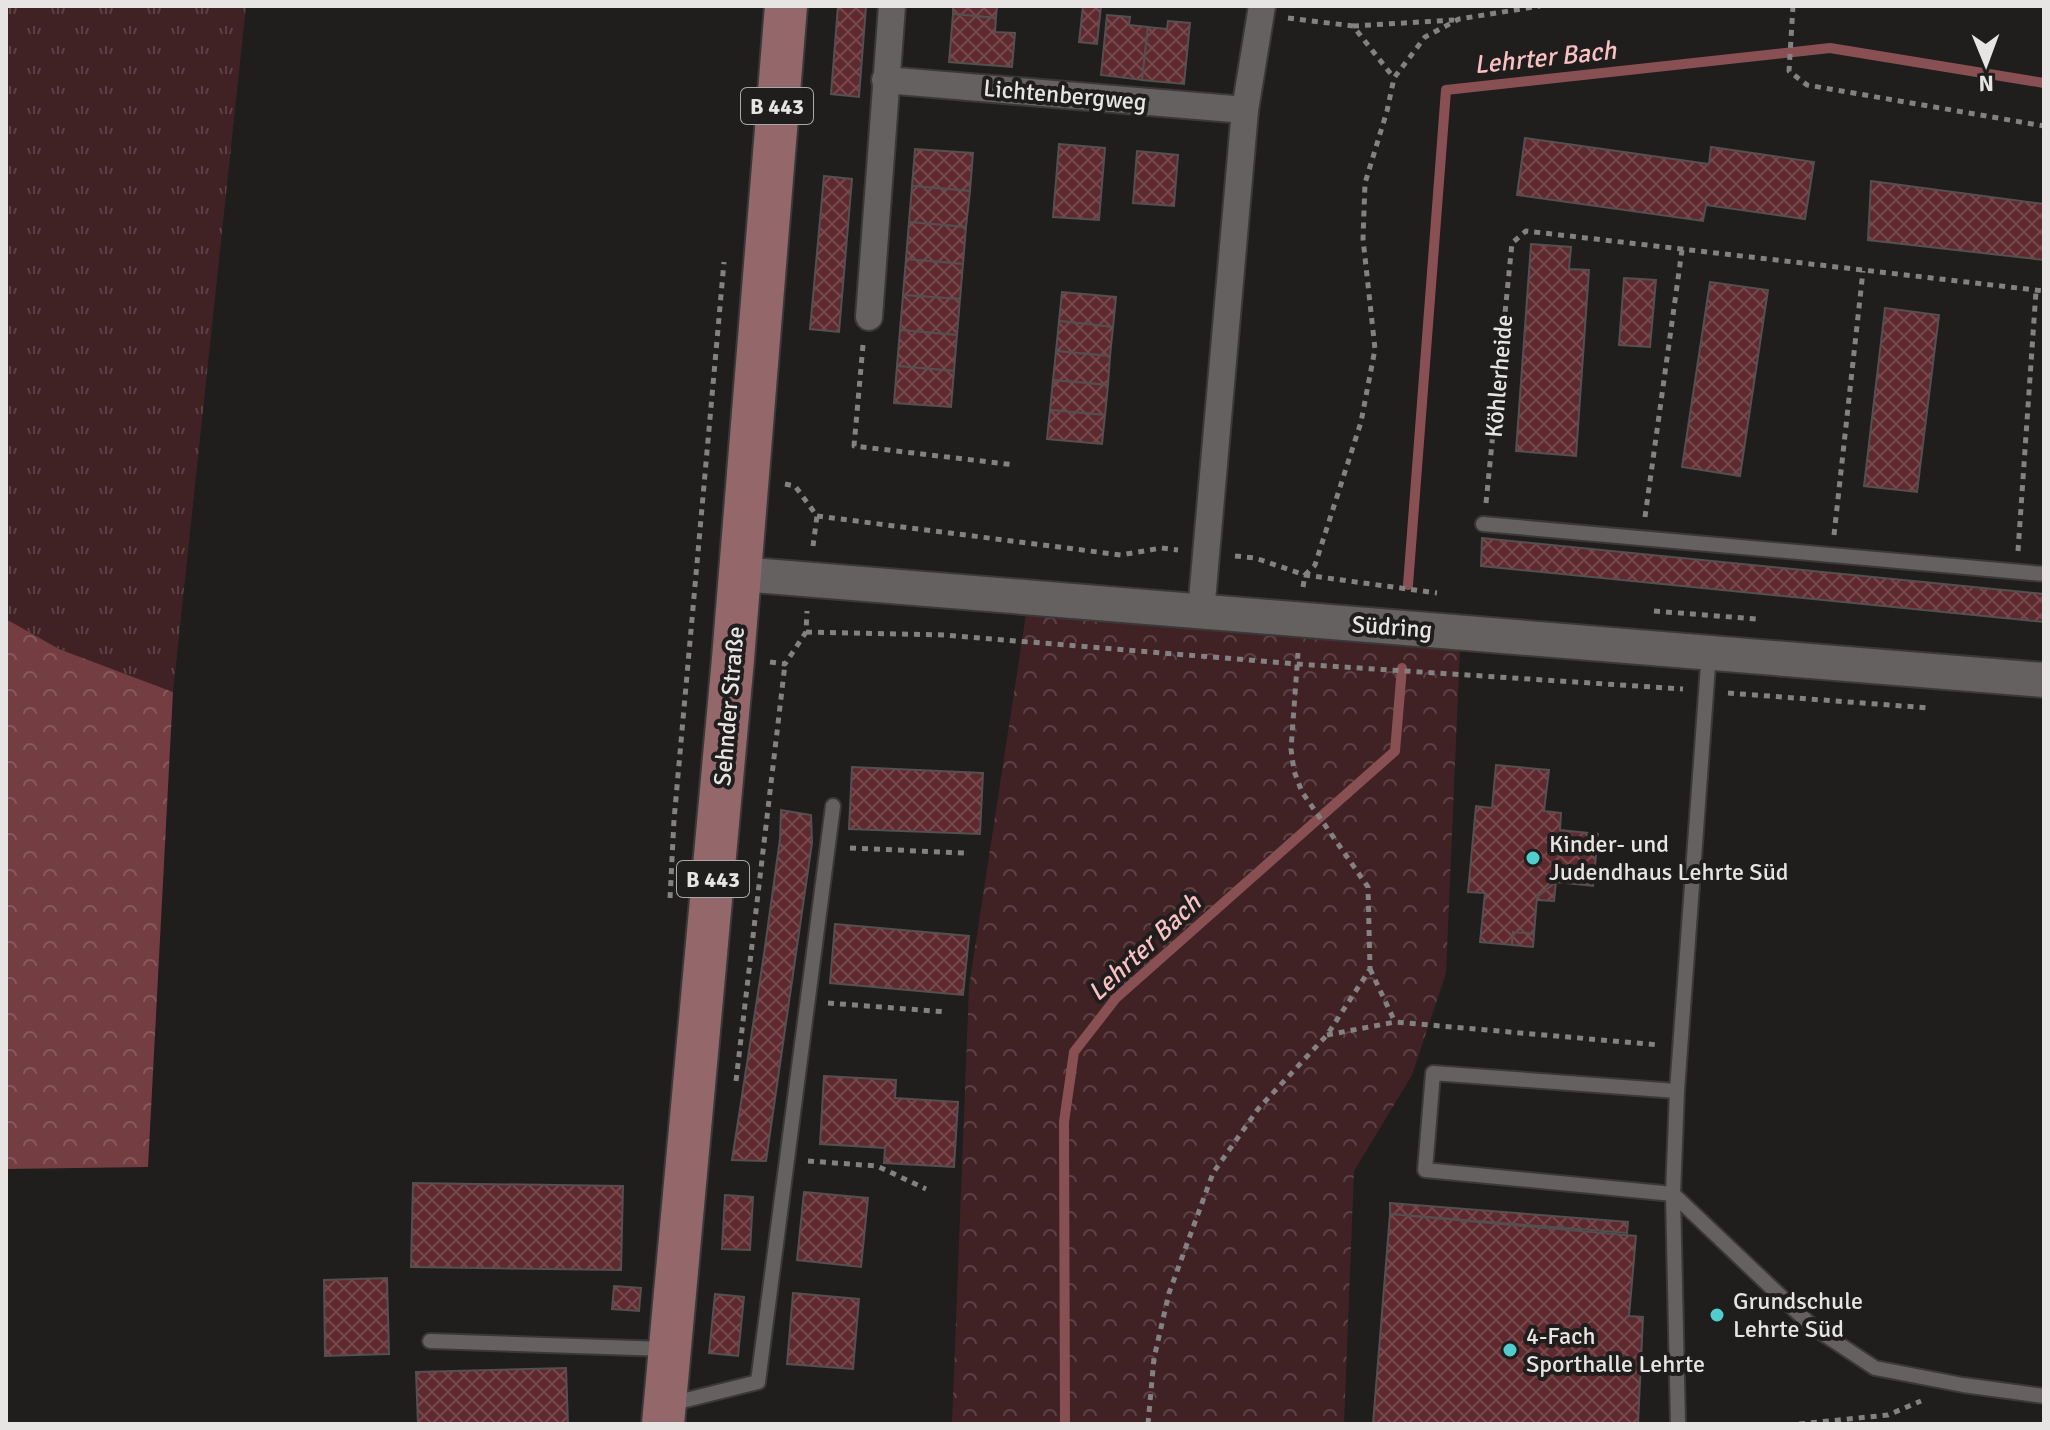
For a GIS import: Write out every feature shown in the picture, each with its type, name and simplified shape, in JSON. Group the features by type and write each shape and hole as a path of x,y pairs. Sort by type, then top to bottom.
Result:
{"main road":[{"name":"Sehnder Straße","path":"664,1415 741,574 786,6"}],"street":[{"path":"869,317 892,6"},
{"path":"1201,612 1245,110 1260,10"},
{"name":"Lichtenbergweg","path":"885,80 1245,110"},
{"name":"Südring","path":"741,574 2044,680"}],"lane":[{"path":"1483,524 2044,574"},
{"path":"1678,1424 1673,1194 1677,1091 1709,652"},
{"name":"Sehnder Straße","path":"664,1415 758,1382 833,806"},
{"path":"1677,1091 1433,1073 1425,1170 1673,1194 1813,1327 1875,1368 2044,1396"},
{"path":"430,1341 670,1350"}],"path":[{"path":"1260,10 1353,26 1459,19 1540,6"},
{"path":"1793,6 1789,71 1807,85 2044,126"},
{"path":"1395,1022 1370,969 1368,887 1302,792 1294,771 1291,749 1305,575 1315,565 1361,422 1375,349 1363,239 1365,183 1394,78 1425,37 1459,19"},
{"path":"1353,26 1394,78"},
{"name":"Köhlerheide","path":"1483,524 1490,481 1512,243 1526,231 2044,291"},
{"path":"1642,538 1682,249"},
{"path":"669,912 674,820 724,257"},
{"path":"1832,555 1863,271"},
{"path":"2017,572 2036,291"},
{"path":"869,317 864,333 854,446 1015,465"},
{"path":"817,516 1121,555 1161,548 1255,558 1305,575 1444,594"},
{"path":"1647,610 1757,619"},
{"path":"806,632 944,635 1297,664 1937,709"},
{"path":"828,847 964,853"},
{"path":"1148,1424 1154,1358 1169,1293 1213,1173 1258,1109 1327,1035 1370,969"},
{"path":"808,1001 947,1012"},
{"path":"1327,1035 1395,1022 1680,1046"},
{"path":"787,1160 877,1166 926,1189"},
{"path":"1799,1424 1888,1415 1963,1385"}],"green space":[{"path":"6,6 246,6 173,692 59,649 6,619"},
{"path":"1027,608 1460,647 1446,973 1412,1075 1354,1171 1344,1424 952,1424 969,987"},
{"path":"6,619 59,649 173,692 148,1167 6,1169"}],"building":[{"path":"838,6 866,6 859,97 831,94"},
{"path":"953,6 997,6 996,18 953,14"},
{"path":"1083,6 1101,6 1097,44 1079,42"},
{"path":"953,14 996,18 995,32 1015,33 1012,67 949,62"},
{"path":"1107,15 1130,17 1129,25 1148,27 1142,80 1101,75"},
{"path":"1168,21 1190,23 1184,84 1142,80 1148,27 1167,29"},
{"path":"1525,138 1709,164 1711,147 1814,162 1805,219 1706,205 1703,221 1517,195"},
{"path":"1059,144 1105,148 1099,220 1053,217"},
{"path":"915,149 973,153 970,191 912,186"},
{"path":"1137,151 1178,155 1174,206 1133,203"},
{"path":"824,176 852,179 839,332 810,329"},
{"path":"1871,181 2044,204 2044,260 1868,240"},
{"path":"912,186 970,191 966,227 909,222"},
{"path":"909,222 966,227 963,264 906,259"},
{"path":"1531,244 1571,247 1569,269 1589,270 1576,456 1516,451"},
{"path":"906,259 963,264 960,299 903,295"},
{"path":"1624,278 1656,280 1650,347 1619,345"},
{"path":"1710,282 1768,290 1740,476 1682,467"},
{"path":"1062,292 1116,297 1113,327 1059,321"},
{"path":"903,295 960,299 957,335 900,330"},
{"path":"1885,308 1939,315 1917,492 1864,486"},
{"path":"1059,321 1113,327 1110,356 1056,351"},
{"path":"900,330 957,335 954,371 897,366"},
{"path":"1056,351 1110,356 1108,385 1053,380"},
{"path":"897,366 954,371 951,407 894,403"},
{"path":"1053,380 1108,385 1105,415 1050,410"},
{"path":"1050,410 1105,415 1102,444 1047,439"},
{"path":"1482,538 2044,594 2044,622 1481,566"},
{"name":"Kinder- und Judendhaus Lehrte Süd","path":"1496,765 1549,770 1544,811 1561,813 1560,830 1598,834 1593,886 1556,882 1537,897 1534,934 1513,932 1512,945 1480,942 1485,893 1468,892 1476,806 1492,808"},
{"path":"852,767 983,773 980,834 849,829"},
{"path":"781,810 811,815 812,843 766,1161 732,1160 764,954 780,839"},
{"path":"1556,882 1554,901 1537,900 1537,897"},
{"path":"835,924 969,936 963,995 830,983"},
{"path":"1513,932 1534,934 1533,947 1512,945"},
{"path":"824,1076 896,1080 895,1098 958,1102 954,1167 884,1163 885,1148 820,1144"},
{"path":"413,1183 623,1186 621,1270 411,1267"},
{"path":"804,1192 868,1198 861,1267 797,1260"},
{"path":"725,1195 753,1197 750,1250 722,1249"},
{"path":"1390,1203 1628,1222 1627,1233 1390,1214"},
{"name":"4-Fach Sporthalle Lehrte","path":"1390,1214 1636,1236 1629,1316 1643,1317 1638,1424 1373,1424"},
{"path":"387,1278 389,1354 325,1356 324,1280"},
{"path":"614,1286 641,1288 639,1311 612,1309"},
{"path":"793,1293 859,1299 853,1369 787,1364"},
{"path":"715,1294 744,1297 738,1356 709,1353"},
{"path":"566,1368 568,1424 418,1424 416,1372"}],"waterway":[{"name":"Lehrter Bach","path":"1408,585 1446,90 1830,48 2044,83"},
{"name":"Lehrter Bach","path":"1065,1424 1064,1122 1074,1052 1116,998 1395,751 1402,668"}],"place":[{"name":"Kinder- und Judendhaus Lehrte Süd","path":"1533,858"},
{"name":"Grundschule Lehrte Süd","path":"1717,1315"},
{"name":"4-Fach Sporthalle Lehrte","path":"1510,1350"}]}
